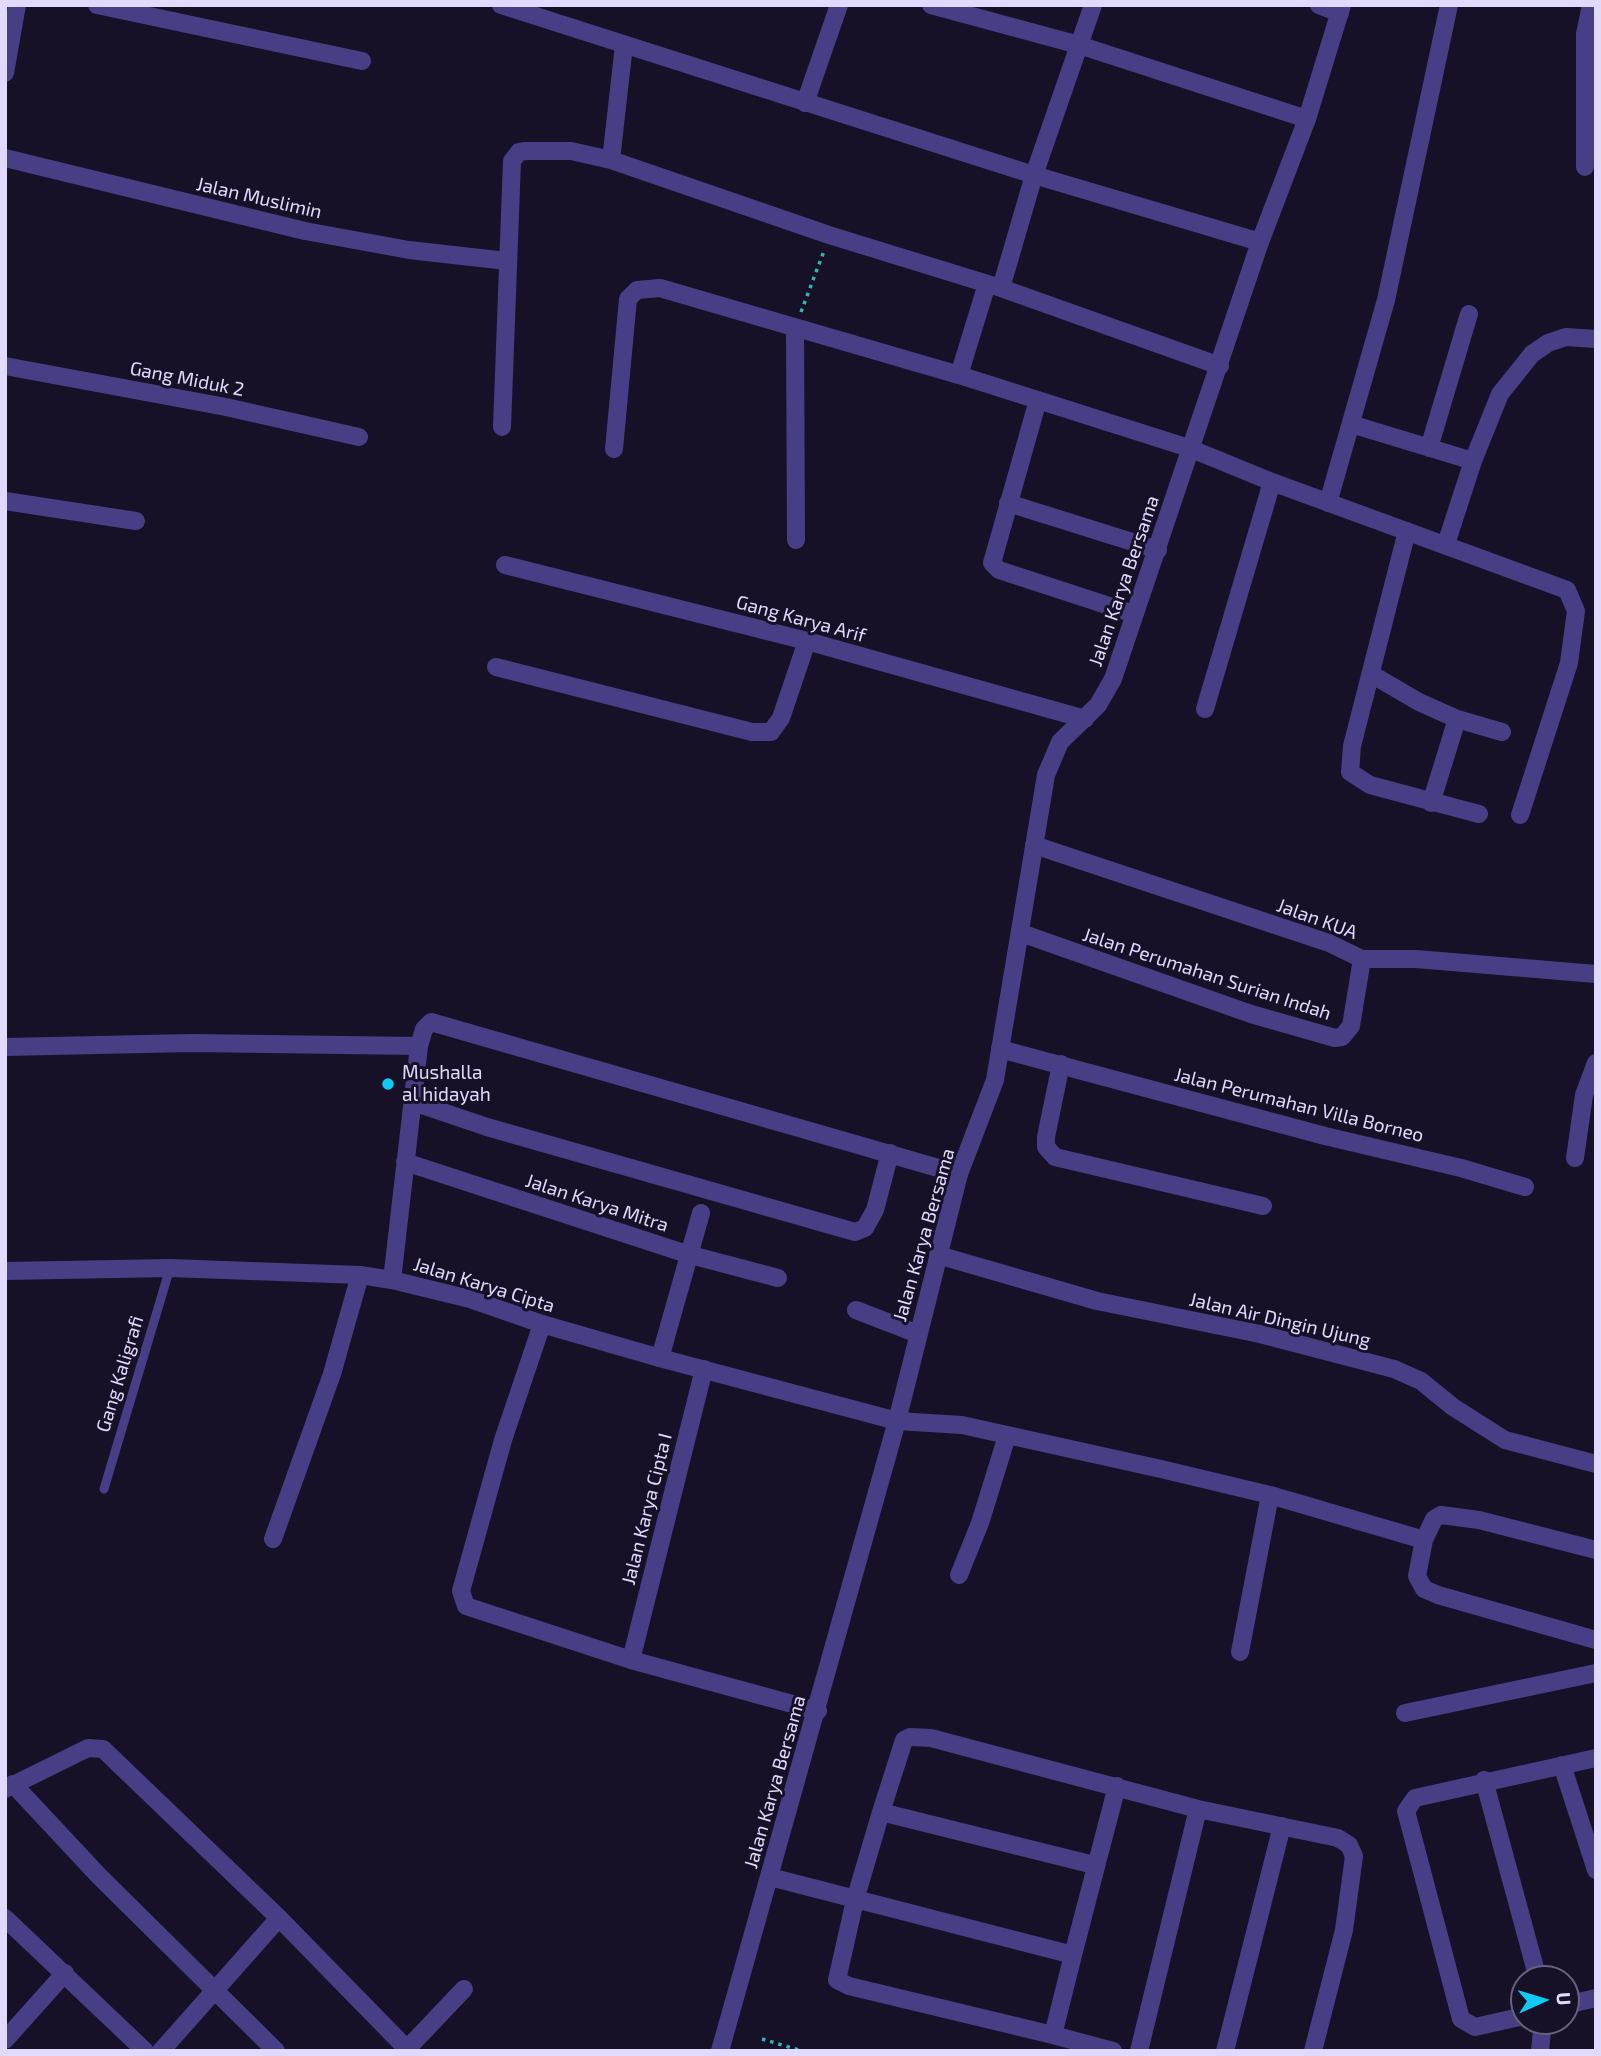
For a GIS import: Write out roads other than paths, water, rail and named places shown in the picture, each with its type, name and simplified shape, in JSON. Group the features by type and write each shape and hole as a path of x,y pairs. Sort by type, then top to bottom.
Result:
{"street":[{"path":"5,73 17,5"},
{"path":"97,5 362,61"},
{"path":"805,103 839,5"},
{"path":"931,5 1079,45 1307,119"},
{"path":"959,375 994,286 1093,5"},
{"path":"1318,5 1341,9"},
{"path":"1328,503 1386,300 1449,5"},
{"path":"1585,167 1585,34 1591,5"},
{"path":"513,7 805,103 1260,242"},
{"name":"Jalan Karya Bersama","path":"720,2051 818,1711 838,1626 897,1421 960,1174 995,1080 1046,775 1060,743 1085,719 1114,679 1189,448 1220,366 1260,242 1307,119 1341,9"},
{"path":"611,160 624,44"},
{"path":"502,427 512,161 519,152 571,151 611,160 829,235 994,286 1220,366"},
{"name":"Jalan Muslimin","path":"5,158 305,231 408,250 507,261"},
{"path":"614,449 628,299 637,290 660,288 959,375 1189,448 1272,482 1567,590 1576,611 1569,663 1520,816"},
{"path":"1429,447 1469,314"},
{"path":"795,327 796,540"},
{"path":"1446,544 1473,461 1500,394 1532,354 1566,337 1596,339"},
{"name":"Gang Miduk 2","path":"5,366 226,407 359,437"},
{"path":"1038,400 992,559 999,570 1134,614"},
{"path":"1351,424 1473,461"},
{"path":"1205,709 1272,482"},
{"path":"5,501 136,522"},
{"path":"1008,503 1158,550"},
{"path":"1407,531 1352,746 1350,772 1370,785 1479,814"},
{"name":"Gang Karya Arif","path":"505,565 807,641 1085,719"},
{"path":"496,667 752,732 771,732 781,718 807,641"},
{"path":"1371,674 1419,702 1457,719 1502,732"},
{"path":"1431,803 1457,719"},
{"name":"Jalan KUA","path":"1034,845 1329,943 1362,959 1416,959 1596,974"},
{"name":"Jalan Perumahan Surian Indah","path":"1021,933 1251,1014 1335,1038 1342,1037 1351,1026 1362,959"},
{"path":"392,1280 419,1046 424,1029 431,1022 440,1022 960,1174"},
{"path":"5,1047 191,1043 419,1046"},
{"name":"Jalan Perumahan Villa Borneo","path":"1000,1049 1525,1187"},
{"path":"1575,1158 1584,1095 1596,1063"},
{"path":"1061,1064 1046,1137 1046,1147 1055,1157 1263,1206"},
{"path":"413,1102 487,1128 855,1232 865,1228 875,1210 890,1153"},
{"name":"Jalan Karya Mitra","path":"405,1162 687,1254 778,1278"},
{"path":"660,1358 687,1254 701,1213"},
{"name":"Jalan Air Dingin Ujung","path":"938,1255 1097,1301 1260,1334 1394,1369 1421,1381 1453,1407 1505,1440 1596,1464"},
{"name":"Jalan Karya Cipta","path":"5,1270 170,1268 360,1275 392,1280 470,1299 542,1325 660,1358 897,1421 962,1425 1270,1495 1424,1540"},
{"path":"273,1539 332,1374 360,1275"},
{"path":"856,1310 918,1334"},
{"path":"542,1325 503,1440 461,1599 466,1606 631,1660 818,1711"},
{"name":"Jalan Karya Cipta I","path":"631,1660 704,1369"},
{"path":"959,1574 980,1524 1007,1436"},
{"path":"1240,1652 1270,1495"},
{"path":"1596,1550 1479,1520 1450,1516 1434,1519 1424,1540 1417,1576 1424,1589 1596,1640"},
{"path":"1405,1713 1596,1673"},
{"path":"1113,2051 839,1983 836,1976 855,1900 904,1740 910,1737 930,1738 1198,1809 1338,1838 1349,1845 1354,1856 1344,1930 1312,2051"},
{"path":"276,2051 9,1786 88,1748 103,1749 279,1918 408,2050 464,1989"},
{"path":"1510,2019 1475,2027 1461,2019 1406,1815 1409,1803 1415,1798 1484,1780 1596,1758"},
{"path":"1562,1765 1596,1870"},
{"path":"1484,1780 1534,1965"},
{"path":"1053,2035 1094,1864 1116,1786"},
{"path":"1139,2051 1198,1809"},
{"path":"881,1812 1094,1864"},
{"path":"1225,2051 1282,1826"},
{"path":"771,1877 1073,1955"},
{"path":"160,2051 279,1918"},
{"path":"6,1920 145,2051"},
{"path":"5,2040 65,1973"}],"lane":[{"name":"Gang Kaligrafi","path":"104,1489 170,1268"}],"place":[{"name":"Mushalla al hidayah","path":"388,1084"}]}
